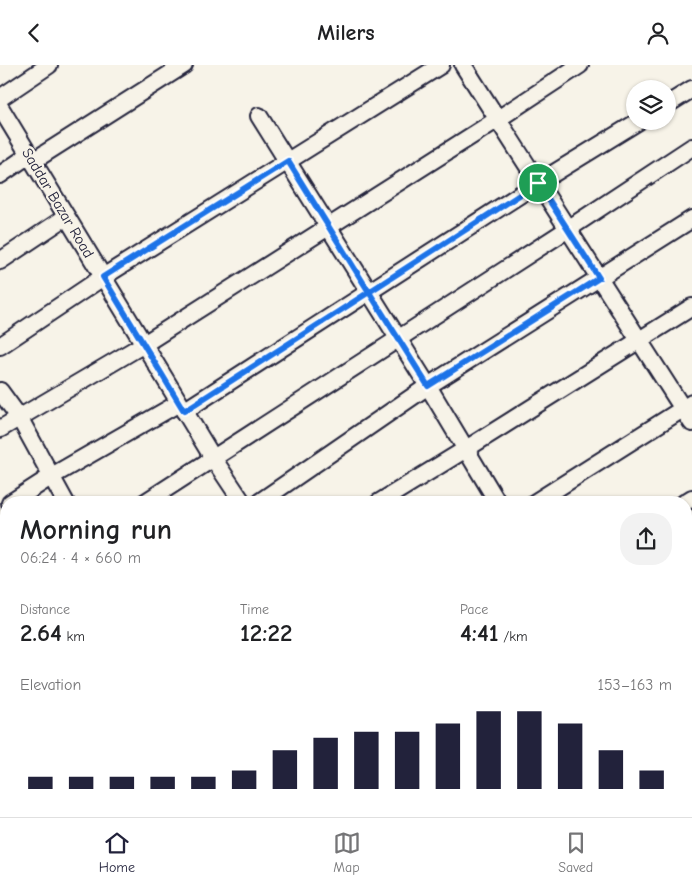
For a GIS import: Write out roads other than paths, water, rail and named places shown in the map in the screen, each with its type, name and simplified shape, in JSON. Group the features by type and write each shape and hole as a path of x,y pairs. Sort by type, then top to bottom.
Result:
{"street":[{"path":"0,98 49,65"},
{"path":"0,175 184,65"},
{"path":"0,346 103,277 441,65"},
{"path":"463,65 639,341 689,412 546,496"},
{"path":"0,429 144,344 580,65"},
{"path":"676,99 692,89"},
{"name":"Saddar Bazar Road","path":"0,107 181,407 238,496"},
{"path":"259,116 428,386 494,496"},
{"path":"21,496 52,476 181,407 369,292 538,183 626,129"},
{"path":"155,496 692,147"},
{"path":"0,261 66,217"},
{"path":"268,496 428,386 692,219"},
{"path":"389,496 692,307"},
{"path":"0,391 19,417 62,496"}]}
